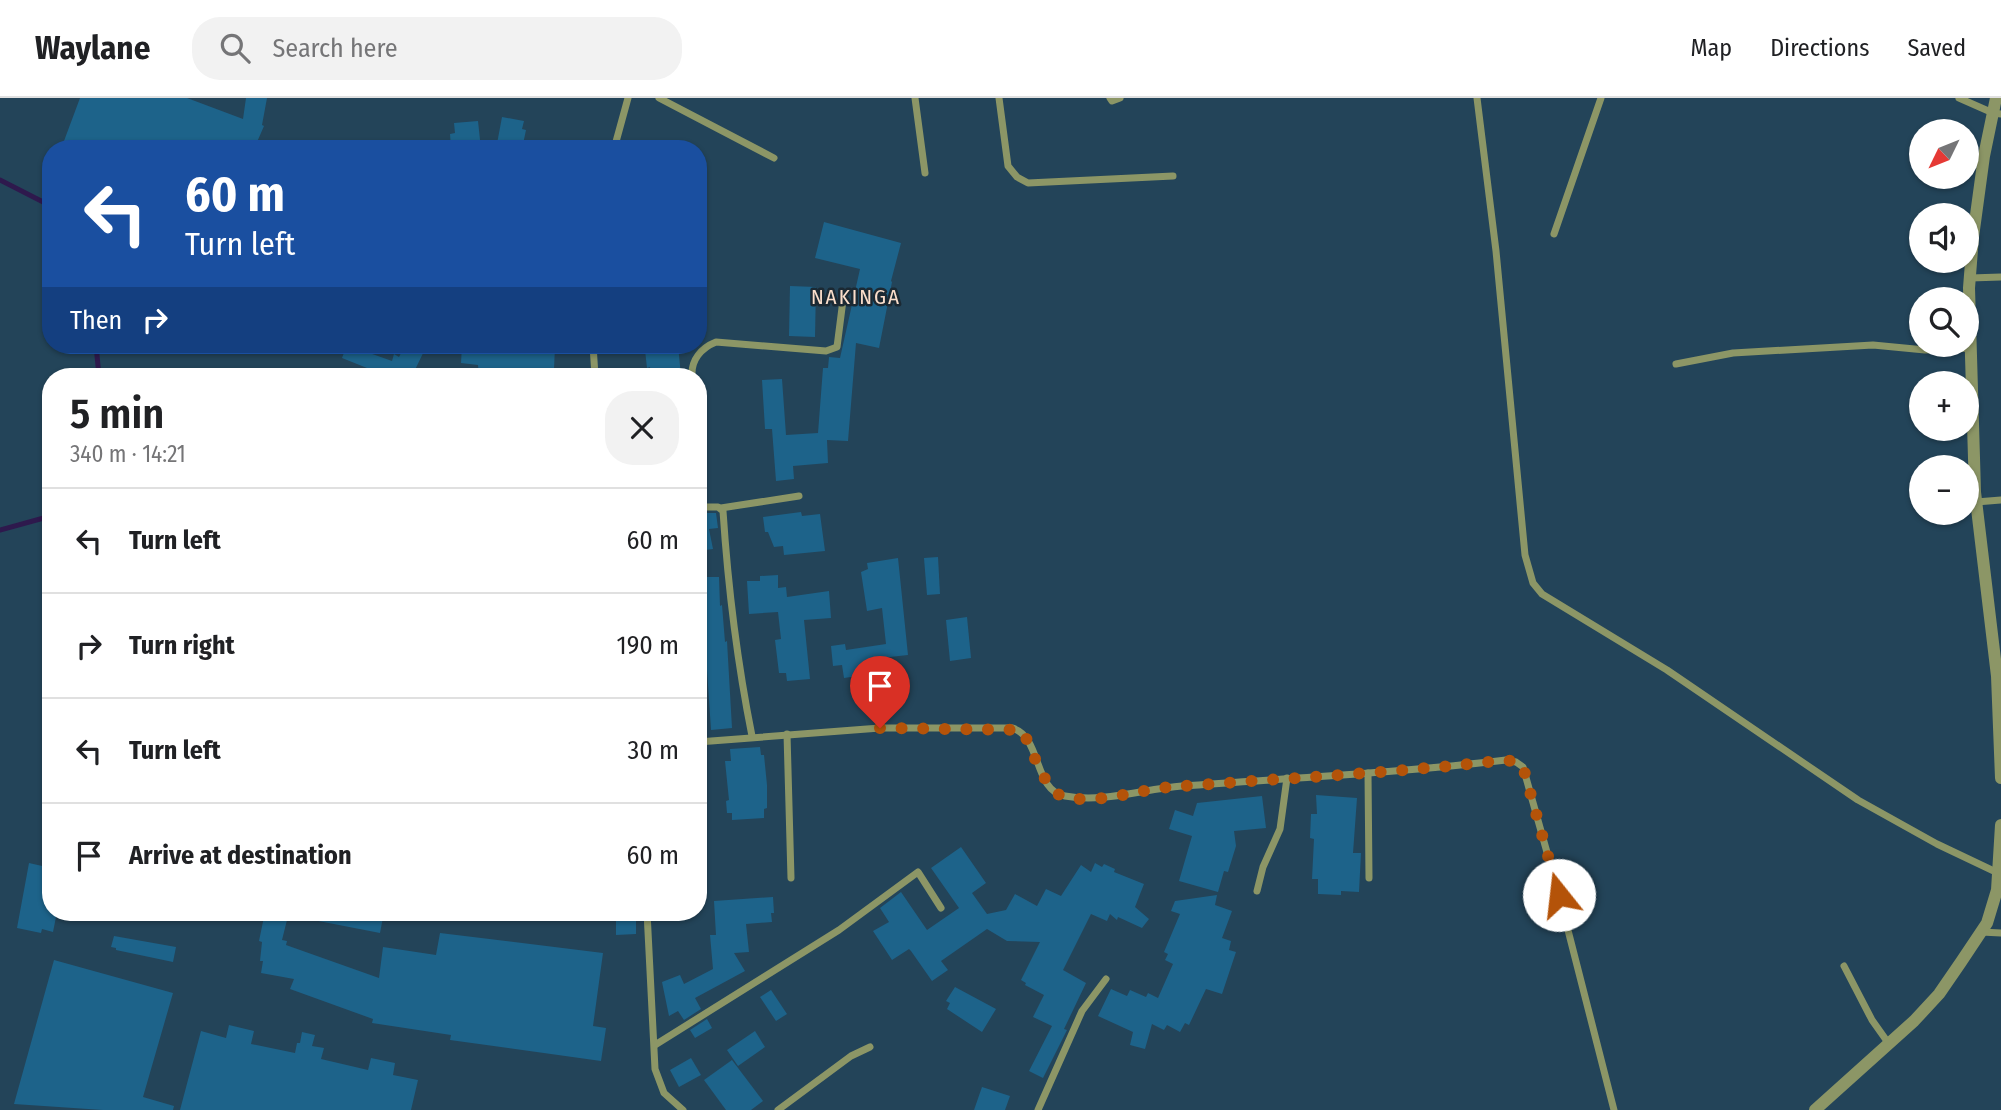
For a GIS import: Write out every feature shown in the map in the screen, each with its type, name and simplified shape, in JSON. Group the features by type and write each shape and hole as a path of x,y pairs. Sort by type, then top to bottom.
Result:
{"street":[{"path":"616,140 628,98"},
{"path":"659,98 774,158"},
{"path":"915,98 925,173"},
{"path":"999,98 1008,166 1017,177 1028,183 1173,176"},
{"path":"1110,98 1112,102 1120,98"},
{"path":"1477,98 1496,251 1525,555 1533,583 1542,594 1667,670 1858,800 1937,844 1998,873"},
{"path":"1554,234 1601,98"},
{"path":"1959,98 1997,113"},
{"path":"1970,287 1982,169 1997,113 1996,98"},
{"path":"1970,278 2001,277"},
{"path":"707,347 716,342 826,351 838,347 843,300"},
{"path":"1676,364 1733,353 1873,345 1909,348"},
{"path":"1972,357 1975,455"},
{"path":"707,507 720,508 799,496"},
{"path":"1979,502 2001,500"},
{"path":"720,508 723,511 734,640 752,736"},
{"path":"1979,525 1999,675 2001,778"},
{"path":"707,741 880,728 1012,728 1024,734 1050,787 1062,796 1098,798 1168,787 1417,771 1506,760 1517,762 1523,767 1559,895 1614,1110"},
{"path":"787,734 791,878"},
{"path":"1368,773 1369,878"},
{"path":"1257,891 1263,867 1280,830 1287,778"},
{"path":"1815,1110 1890,1044 1939,994 1987,923 1997,890 2001,825"},
{"path":"654,1045 839,930 918,872 941,908"},
{"path":"647,921 655,1069 664,1093 682,1110"},
{"path":"1981,932 2001,933"},
{"path":"1844,966 1872,1020 1890,1044"},
{"path":"1038,1110 1083,1011 1106,979"},
{"path":"778,1110 851,1056 870,1047"}],"building":[{"path":"80,98 187,98 243,119 246,98 267,98 264,126 258,140 64,140"},
{"path":"502,117 524,121 524,140 498,140"},
{"path":"478,121 480,140 450,140 450,134 455,133 454,123"},
{"path":"824,222 901,243 879,348 856,343 848,441 827,440 828,463 793,466 794,479 776,481 772,429 765,429 762,380 782,379 786,435 818,433 823,368 828,368 829,357 840,358 860,269 815,258"},
{"path":"790,286 816,287 815,337 789,336"},
{"path":"344,354 372,354 392,361 394,354 399,357 400,354 423,354 416,368 367,368 342,358"},
{"path":"462,354 555,354 554,368 478,368 478,365 461,363"},
{"path":"645,354 679,354 680,368 647,368"},
{"path":"801,512 802,516 820,514 825,551 784,555 783,546 774,547 768,532 765,532 763,517"},
{"path":"707,513 716,513 718,528 709,529 713,549 707,550"},
{"path":"938,557 940,594 927,595 924,558"},
{"path":"898,558 908,655 872,659 874,670 858,672 858,676 844,678 842,665 833,666 831,646 845,644 846,650 886,644 882,608 867,611 861,572 868,569 867,563"},
{"path":"778,575 778,588 786,587 787,597 829,591 831,618 804,620 810,679 787,681 786,673 779,673 775,640 781,639 778,612 749,614 747,581 760,581 760,576"},
{"path":"707,577 719,577 720,606 722,605 725,642 727,641 732,728 711,730 707,670"},
{"path":"967,617 971,658 950,661 946,620"},
{"path":"760,747 761,755 764,755 767,785 764,818 732,820 732,813 727,813 726,801 729,800 725,761 731,761 730,749"},
{"path":"1316,795 1357,798 1353,853 1361,853 1359,892 1341,891 1341,895 1318,894 1318,879 1312,879 1314,839 1310,838 1311,814 1317,814"},
{"path":"1262,796 1266,828 1234,831 1236,846 1218,892 1179,881 1192,836 1169,829 1175,810 1193,816 1197,803"},
{"path":"961,847 986,883 972,893 987,914 1006,910 1015,894 1037,906 1046,889 1061,896 1081,865 1091,872 1095,863 1102,867 1104,864 1115,869 1114,872 1144,884 1135,907 1149,919 1142,928 1118,917 1117,920 1110,914 1107,921 1091,914 1063,970 1086,983 1043,1078 1029,1071 1052,1026 1033,1017 1044,995 1021,980 1040,942 1007,941 987,929 941,961 948,970 932,981 909,949 892,960 873,931 889,922 880,908 901,892 927,930 959,908 931,868"},
{"path":"29,863 42,866 42,921 55,921 53,932 42,929 41,933 17,928"},
{"path":"1217,895 1215,905 1232,911 1222,938 1231,941 1229,950 1236,952 1222,994 1206,989 1189,1025 1185,1023 1180,1032 1167,1025 1164,1030 1152,1024 1145,1049 1130,1045 1133,1032 1098,1016 1111,989 1127,996 1130,990 1146,997 1148,993 1158,998 1173,964 1165,960 1168,954 1164,952 1180,914 1171,911 1175,901"},
{"path":"773,897 772,922 746,924 749,952 734,953 745,971 695,998 701,1009 684,1020 678,1011 669,1016 662,982 680,975 684,984 713,969 710,935 716,935 714,901"},
{"path":"263,921 287,921 282,940 287,941 286,945 379,978 383,947 436,955 440,933 603,953 593,1026 606,1028 601,1061 450,1040 451,1035 372,1023 373,1019 290,989 294,979 261,973 262,942 259,941"},
{"path":"318,921 382,921 380,933"},
{"path":"616,921 636,921 636,934 616,935"},
{"path":"114,936 176,947 173,962 116,950 111,947"},
{"path":"54,960 173,993 143,1097 174,1106 173,1110 103,1110 14,1104"},
{"path":"955,987 996,1009 982,1032 947,1009 950,1003 946,1001"},
{"path":"771,990 787,1014 776,1021 760,997"},
{"path":"707,1019 712,1028 695,1038 690,1030"},
{"path":"229,1025 254,1031 251,1044 295,1053 302,1032 315,1035 312,1046 324,1048 321,1059 368,1070 371,1058 395,1063 393,1075 418,1080 411,1110 180,1110 201,1031 226,1038"},
{"path":"755,1031 765,1047 738,1066 727,1050"},
{"path":"691,1058 701,1075 679,1087 670,1070"},
{"path":"732,1060 763,1101 751,1110 726,1110 704,1080"},
{"path":"982,1087 1010,1096 1005,1110 974,1110"}],"waterway":[{"path":"0,180 42,201"},
{"path":"97,354 98,368"},
{"path":"0,530 42,518"}],"district":[{"name":"NAKINGA","path":"856,297"}],"route":[{"path":"880,728 1019,730 1024,734 1050,787 1062,796 1098,798 1168,787 1417,771 1506,760 1517,762 1523,767 1559,895"}]}
